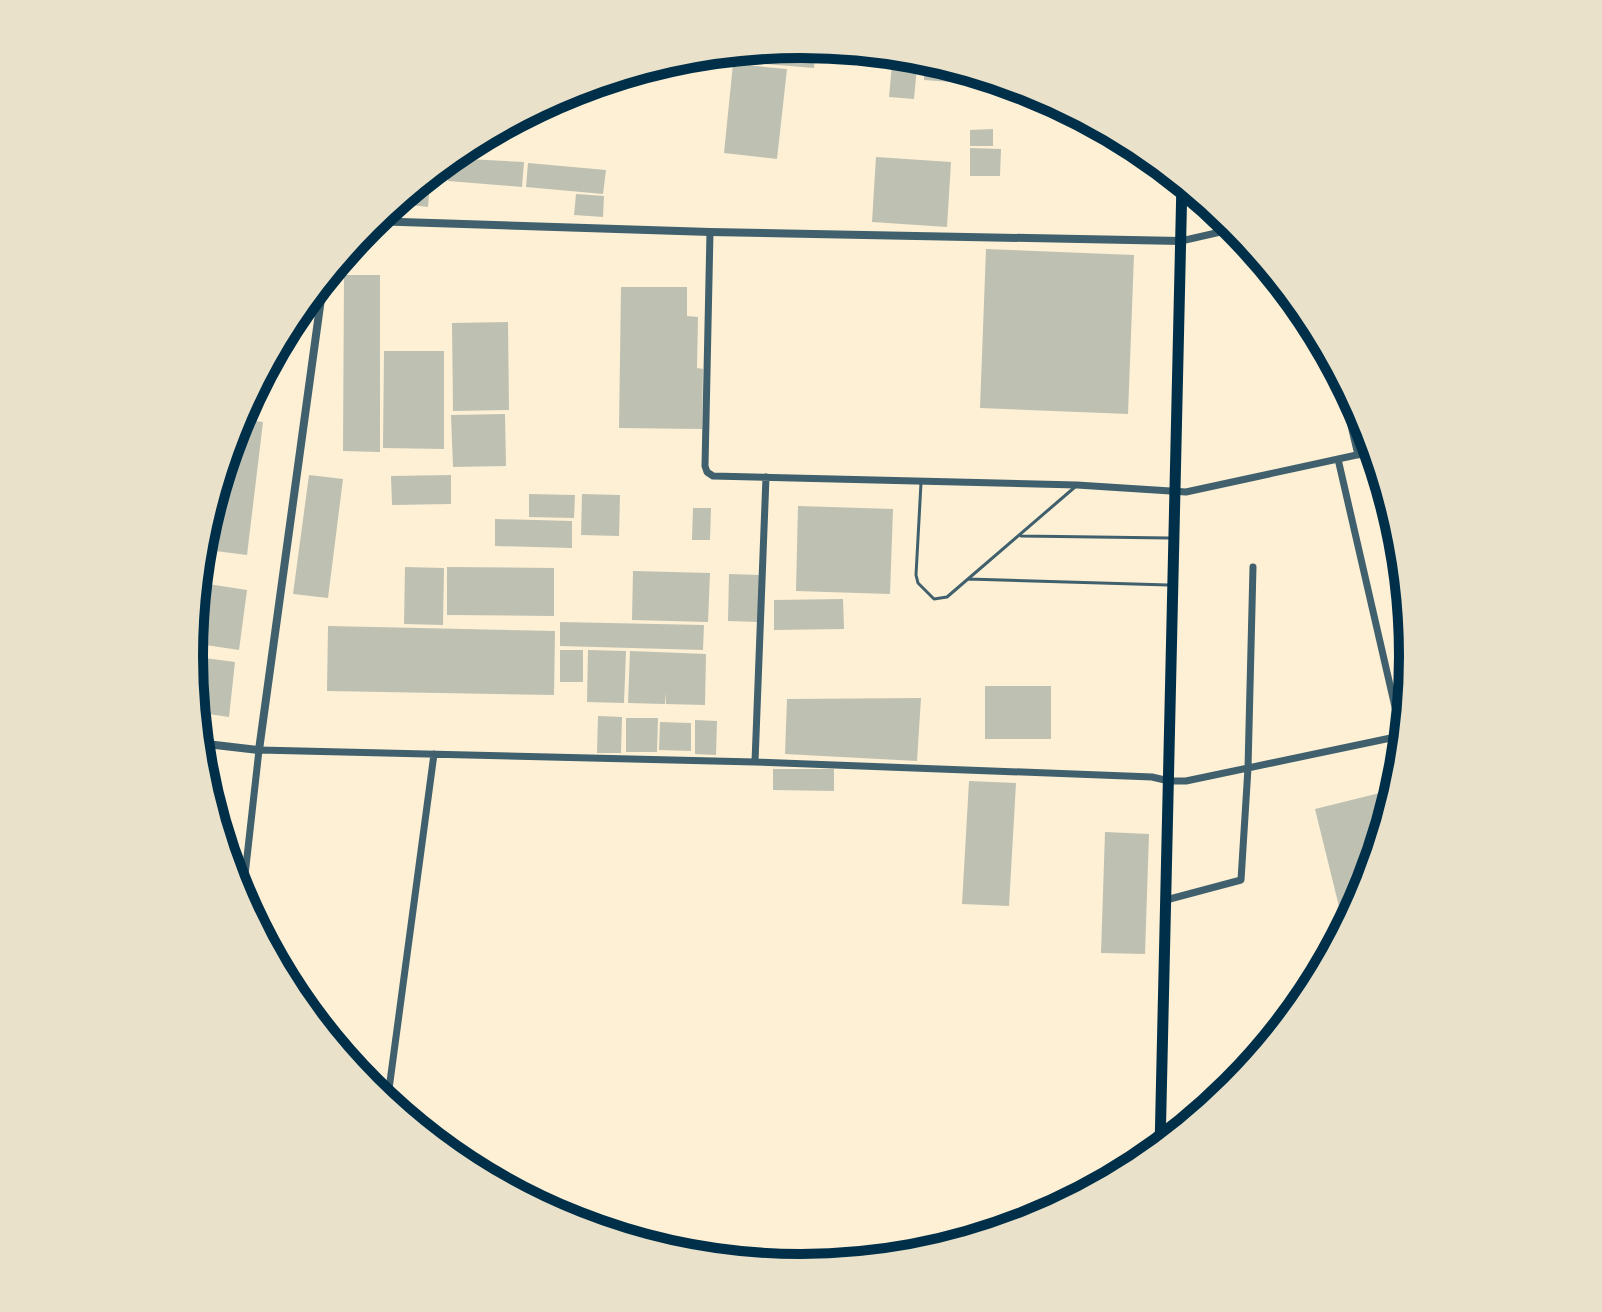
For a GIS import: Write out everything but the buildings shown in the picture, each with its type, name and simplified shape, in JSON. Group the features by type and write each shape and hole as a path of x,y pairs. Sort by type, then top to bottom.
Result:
{"main road":[{"path":"1160,1133 1182,195"}],"street":[{"path":"390,222 710,232 1181,241 1222,232"},
{"path":"710,232 705,466 713,476 1077,485 1186,492 1363,454"},
{"path":"245,875 259,750 321,301"},
{"path":"1349,419 1358,455"},
{"path":"1338,459 1397,706"},
{"path":"755,762 766,477"},
{"path":"1166,900 1241,880 1248,768 1253,567"},
{"path":"210,744 259,750 755,762 1152,777 1186,781 1393,738"},
{"path":"389,1089 434,754"}],"lane":[{"path":"921,481 916,575 918,583 934,599 947,597 1077,485"},
{"path":"1018,536 1173,538"},
{"path":"967,579 1172,585"}]}
